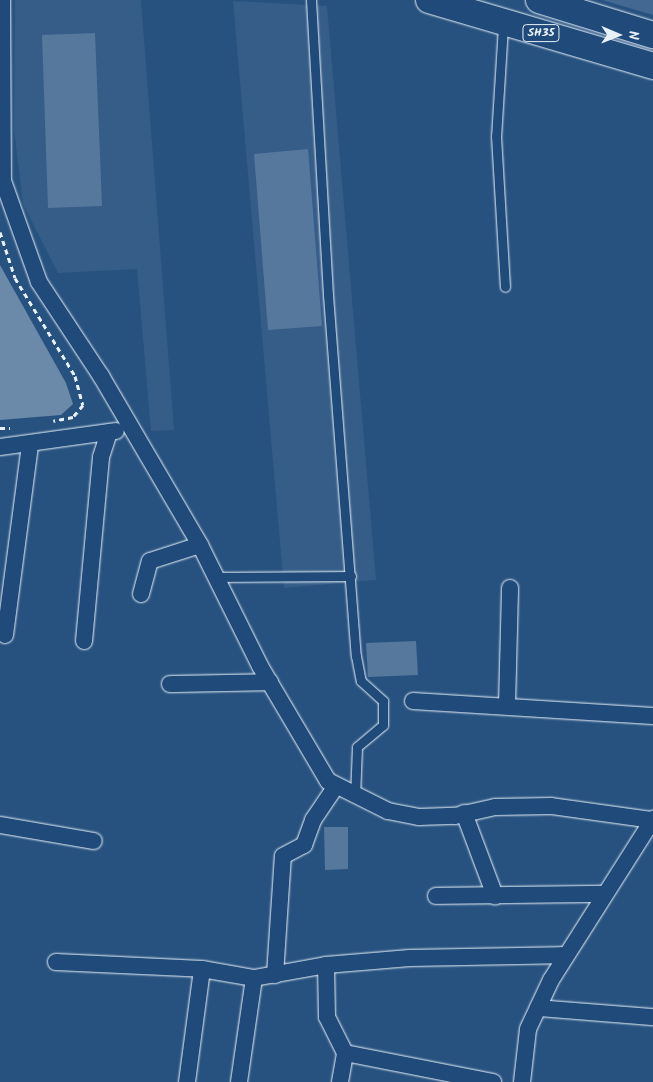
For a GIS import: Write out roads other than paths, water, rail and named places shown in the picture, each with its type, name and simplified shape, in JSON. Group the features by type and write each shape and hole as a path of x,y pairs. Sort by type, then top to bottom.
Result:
{"main road":[{"name":"SH35","path":"429,0 653,66"},
{"name":"SH35","path":"539,0 653,34"}],"street":[{"path":"2,0 3,181 39,282 132,428 200,545 270,682 328,781 355,797 388,811 419,817 464,814 495,807 551,806 653,820 603,894 566,955 538,1008 528,1029 522,1082"},
{"path":"0,447 30,445 132,428"},
{"path":"84,642 101,457 109,432"},
{"path":"5,635 30,445"},
{"path":"141,594 150,561 200,545"},
{"path":"507,704 510,588"},
{"path":"170,684 270,682"},
{"path":"413,701 507,704 653,716"},
{"path":"275,975 283,856 304,845 314,820 336,786"},
{"path":"464,814 495,896"},
{"path":"0,825 94,841"},
{"path":"436,896 603,894"},
{"path":"56,962 202,969 254,978 326,966 410,958 566,955"},
{"path":"326,966 327,1017 345,1053 340,1082"},
{"path":"187,1082 202,969"},
{"path":"239,1082 254,978"},
{"path":"538,1008 653,1017"},
{"path":"345,1053 493,1082"}],"lane":[{"path":"311,0 328,295 361,681 383,701 383,725 357,747 355,797"},
{"path":"504,22 496,136 505,287"},
{"path":"217,578 351,576"}]}
